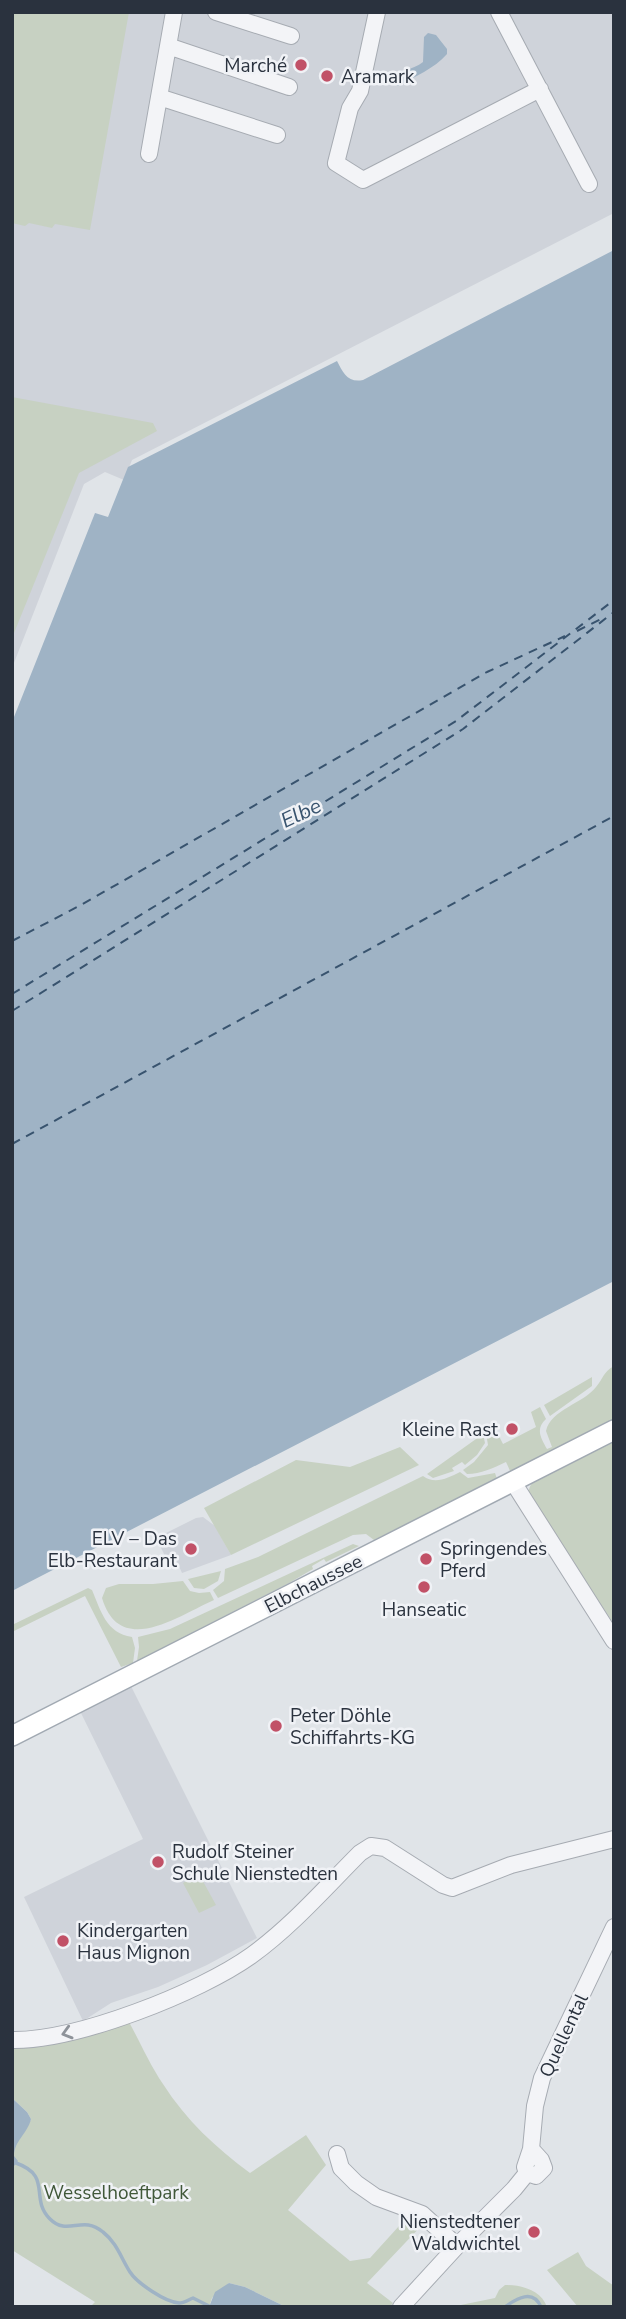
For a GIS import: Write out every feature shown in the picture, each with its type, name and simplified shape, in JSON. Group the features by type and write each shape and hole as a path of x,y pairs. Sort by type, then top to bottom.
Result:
{"main road":[{"name":"Elbchaussee","path":"12,1736 614,1430"}],"street":[{"path":"149,155 174,12"},
{"path":"216,12 291,36"},
{"path":"377,12 362,83 350,108 336,163 363,180 540,89"},
{"path":"499,12 589,184"},
{"path":"168,46 289,87"},
{"path":"159,97 277,135"},
{"path":"513,1482 614,1641"},
{"path":"12,2040 61,2035 164,2000 211,1978 253,1954 300,1914 360,1853 371,1846 385,1848 452,1888 511,1865 614,1839"},
{"name":"Quellental","path":"401,2307 527,2173 537,2176 544,2168 531,2149 535,2106 542,2078 614,1927"},
{"path":"337,2154 341,2168 356,2183 376,2197 422,2214 457,2245"}],"shaded area":[{"path":"12,12 614,12 614,213 132,460 124,480 105,472 84,484 12,668"},
{"path":"203,1517 215,1526 231,1555 182,1573 173,1553 165,1556 156,1538"},
{"name":"Rudolf Steiner Schule Nienstedten","path":"130,1684 257,1938 158,1987 111,2003 83,2021 24,1897 143,1839 79,1709"}],"green space":[{"path":"12,12 129,12 90,230 55,224 52,228 29,223 25,226 12,223"},
{"path":"12,397 153,423 157,431 79,473 12,638"},
{"path":"614,1366 614,1419 511,1473 506,1462 477,1473 467,1474 463,1470 474,1462 488,1445 486,1433 495,1428 503,1444 536,1427 531,1412 540,1407 546,1419 541,1426 541,1437 547,1449 552,1447 546,1431 549,1423 590,1393"},
{"path":"592,1377 592,1386 550,1416 544,1405"},
{"path":"483,1434 485,1443 477,1455 465,1465 462,1462 452,1468 454,1471 433,1478 427,1474"},
{"path":"614,1441 614,1624 529,1494 530,1486 537,1479"},
{"path":"400,1447 419,1465 231,1555 204,1508 296,1460 350,1467"},
{"path":"460,1472 468,1478 495,1473 497,1479 374,1540 366,1534 353,1535 218,1598 213,1590 224,1581 225,1569 258,1557 423,1476 437,1480"},
{"path":"353,1544 359,1546 326,1562 324,1559 289,1583 137,1661 138,1637 170,1629"},
{"path":"221,1571 218,1581 204,1589 194,1588 188,1579"},
{"path":"183,1581 190,1591 210,1592 214,1600 151,1628 122,1626 111,1616 102,1598 106,1588 119,1584"},
{"path":"88,1588 92,1590 110,1626 123,1635 132,1637 135,1648 133,1663 121,1667 85,1596 12,1632 12,1625"},
{"path":"199,1874 216,1905 199,1913 183,1883"},
{"name":"Wesselhoeftpark","path":"129,2022 158,2077 182,2110 225,2154 250,2173 306,2135 326,2165 288,2210 350,2261 370,2258 409,2215 424,2223 367,2283 393,2303 390,2307 286,2307 245,2287 229,2283 212,2298 209,2307 90,2307 95,2302 12,2250 13,2152 31,2119 12,2098 12,2046"},
{"path":"578,2252 586,2266 614,2286 614,2307 578,2307 547,2270"},
{"path":"505,2285 518,2286 536,2293 547,2307 451,2307 495,2298"}],"water":[{"path":"428,33 436,35 447,49 447,54 430,68 398,86 392,83 395,75 423,62 424,37"},
{"name":"Elbe","path":"614,250 614,1281 12,1591 12,722 95,513 108,517 128,467 337,361 350,378 363,380"},
{"path":"12,2098 31,2119 16,2146 14,2156 18,2161 14,2166 12,2166"},
{"path":"229,2283 245,2287 286,2307 209,2307 215,2292"}],"waterway":[{"path":"16,2163 34,2174 41,2203 50,2219 63,2226 95,2227 112,2241 130,2272 152,2291 173,2302 181,2303 193,2298 209,2306"},
{"path":"505,2307 524,2297 534,2298 541,2307"}],"ferry route":[{"path":"12,994 456,721 614,600"},
{"path":"12,1011 463,729 614,612"},
{"path":"577,631 603,618"},
{"path":"12,941 81,905 487,672 565,636"},
{"path":"12,1144 614,816"}],"place":[{"name":"Marché","path":"301,65"},
{"name":"Aramark","path":"327,76"},
{"name":"Kleine Rast","path":"512,1429"},
{"name":"ELV – Das Elb-Restaurant","path":"191,1549"},
{"name":"Springendes Pferd","path":"426,1559"},
{"name":"Hanseatic","path":"424,1587"},
{"name":"Peter Döhle Schiffahrts-KG","path":"276,1726"},
{"name":"Rudolf Steiner Schule Nienstedten","path":"158,1862"},
{"name":"Kindergarten Haus Mignon","path":"63,1941"},
{"name":"Nienstedtener Waldwichtel","path":"534,2232"}]}
